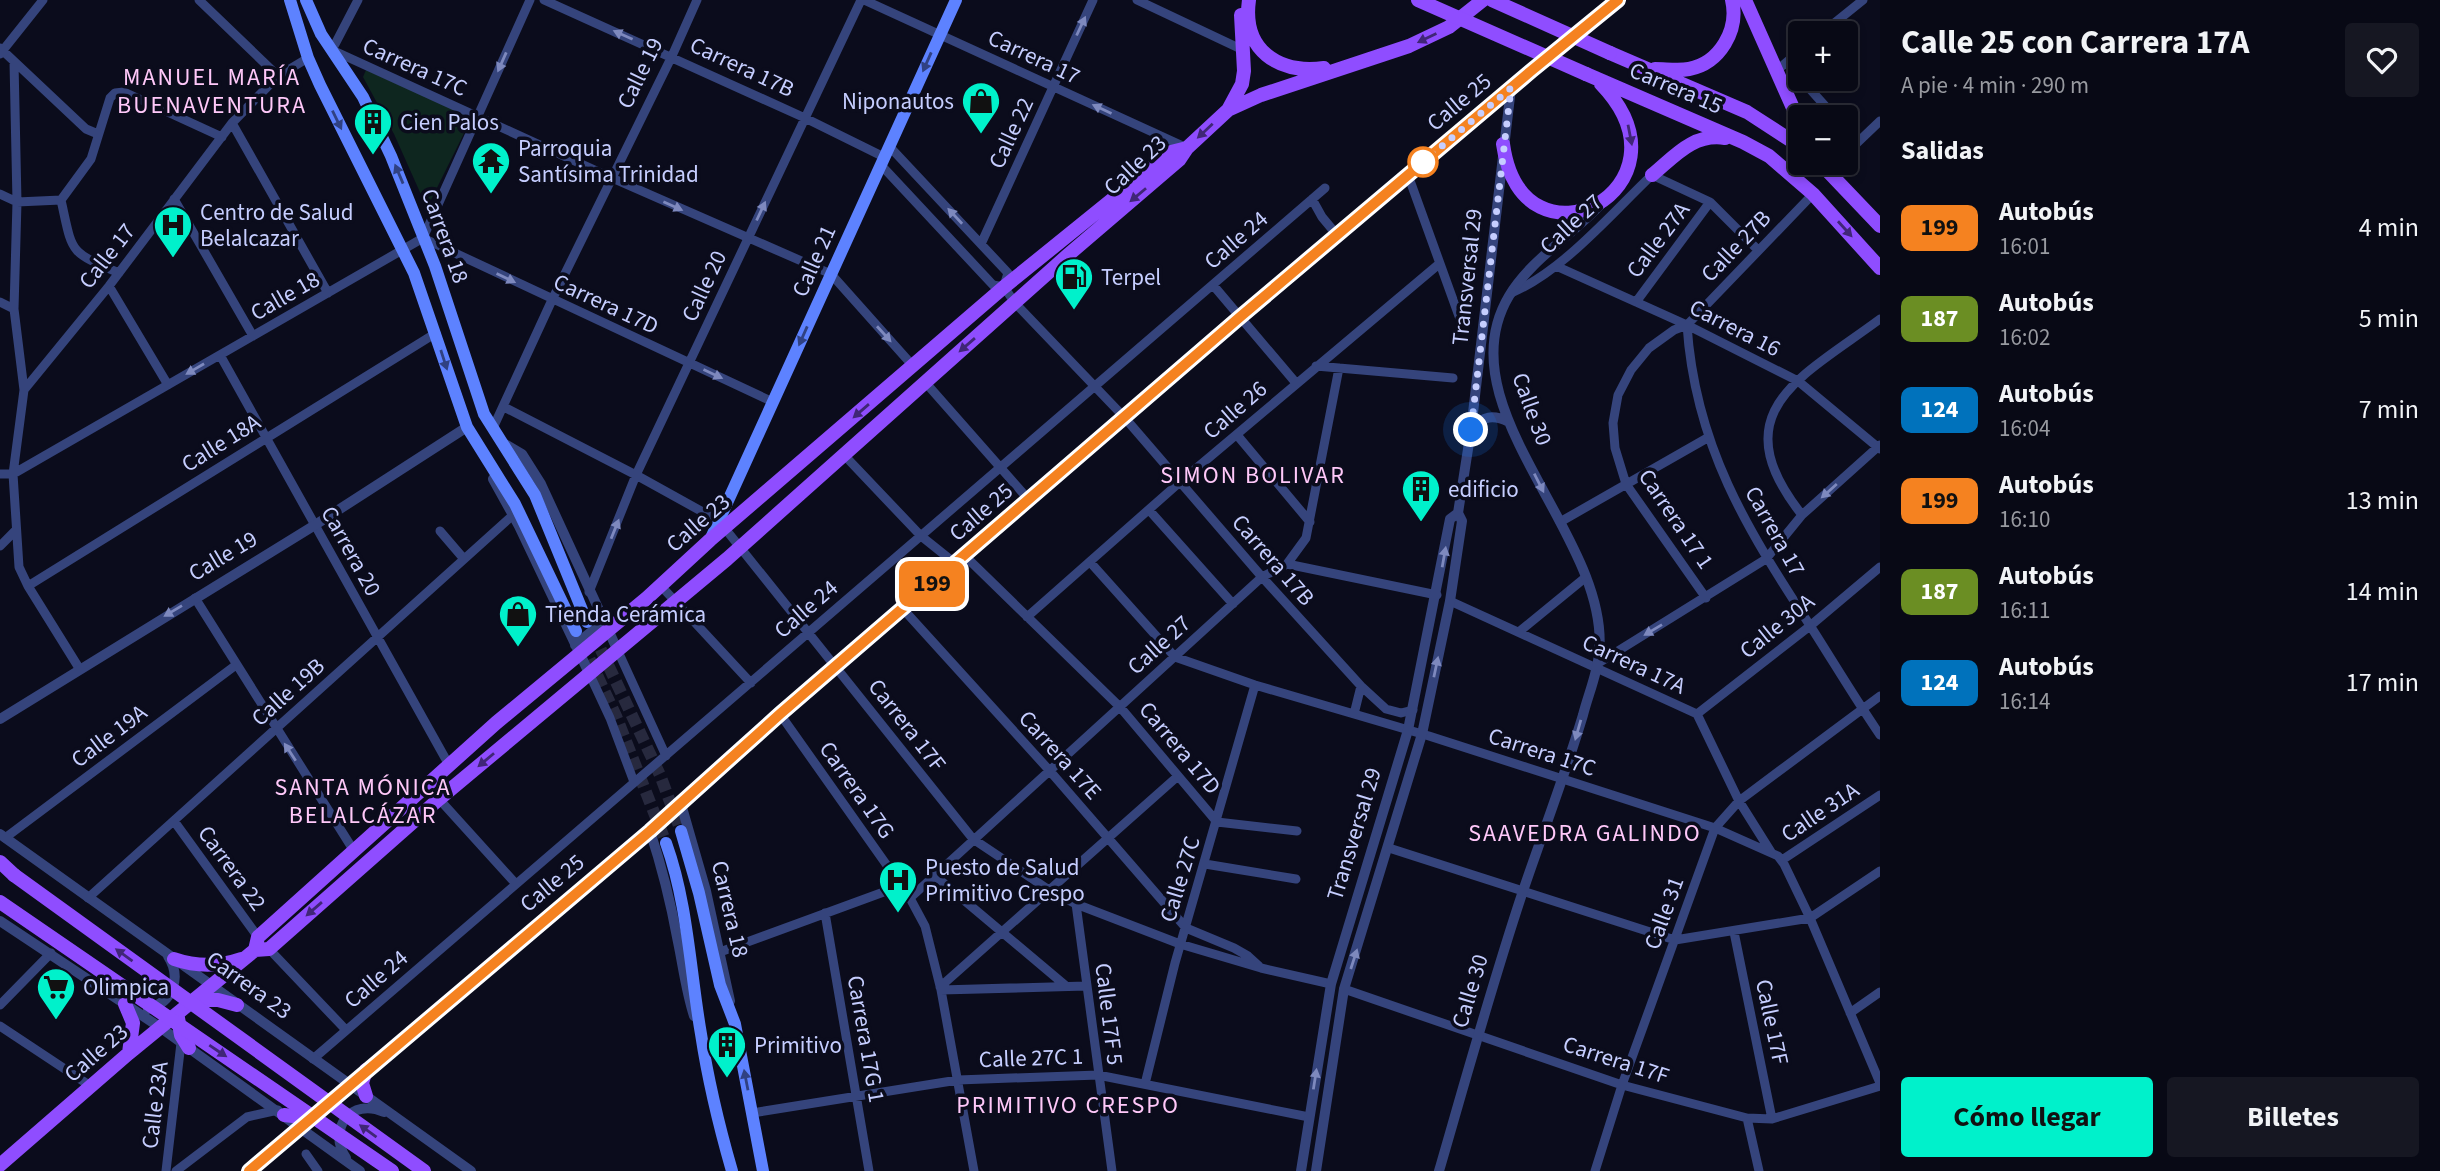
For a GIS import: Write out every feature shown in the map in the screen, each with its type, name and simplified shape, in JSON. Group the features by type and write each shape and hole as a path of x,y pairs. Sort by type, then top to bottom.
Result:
{"main road":[{"name":"Carrera 18","path":"290,0 308,58 414,273 469,432 515,504 576,631"},
{"name":"Carrera 18","path":"306,0 314,20 367,105 391,156 435,266 479,399 493,428 541,506 587,622"},
{"name":"Calle 21","path":"722,525 773,402 956,0"},
{"path":"1228,110 1242,85 1241,0"},
{"path":"1249,0 1248,18 1252,36 1262,51 1277,63 1307,70 1363,62 1409,46 1449,27 1483,0"},
{"name":"Carrera 15","path":"1418,0 1743,142 1777,161 1813,194 1880,268"},
{"name":"Carrera 15","path":"1492,0 1747,112 1788,139"},
{"path":"1647,69 1686,69 1714,57 1730,33 1734,11 1732,0"},
{"path":"1745,0 1781,66 1794,105"},
{"name":"Calle 25","path":"249,1171 650,831 780,714 1240,317 1617,1"},
{"name":"Calle 23","path":"0,1166 160,1028 740,547 1179,160 1186,148 1228,110 1261,95 1363,62"},
{"path":"1503,144 1506,165 1512,177 1524,194 1541,207 1569,214 1587,209 1606,198 1625,175 1633,143 1629,125 1614,98 1591,76"},
{"path":"1652,175 1698,139 1714,136 1743,142"},
{"name":"Calle 23","path":"257,948 354,850 577,650 605,626 661,586 710,540 722,525 1004,288 1171,152 1186,148"},
{"path":"1833,175 1880,226"},
{"path":"507,714 538,716"},
{"name":"Carrera 18","path":"681,831 699,893 717,973 736,1024 763,1171"},
{"name":"Carrera 18","path":"666,843 680,899 701,1033 732,1171"},
{"path":"0,862 14,875 424,1171"},
{"path":"0,902 392,1171"},
{"path":"171,956 201,965 224,964 257,948"},
{"path":"194,1000 218,1000 237,1005"},
{"path":"127,1005 133,1023 133,1040 129,1054"},
{"path":"178,1013 179,1028 185,1046"},
{"path":"366,1070 362,1085 366,1096"},
{"path":"281,1112 306,1122"}],"street":[{"path":"43,0 1,51 86,129 98,134"},
{"path":"199,0 278,76"},
{"path":"332,50 358,0"},
{"path":"423,238 530,0"},
{"name":"Carrera 17B","path":"544,0 672,56 885,156 981,244 1008,273 1004,288"},
{"name":"Calle 19","path":"493,428 697,0"},
{"name":"Carrera 17","path":"863,0 1186,148"},
{"name":"Calle 20","path":"589,592 636,475 863,0"},
{"name":"Calle 22","path":"981,244 1093,0"},
{"path":"1137,0 1243,50"},
{"path":"1837,21 1863,0"},
{"name":"Carrera 17C","path":"332,50 612,178 831,274 913,366"},
{"name":"Calle 17","path":"24,390 109,286 232,123 278,76 308,58"},
{"path":"1788,60 1781,66 1788,70"},
{"path":"14,62 17,202 14,309 24,390 13,474 19,567 79,668"},
{"name":"Transversal 29","path":"1316,1171 1344,989 1422,734 1450,601 1462,521 1458,513 1471,430 1511,88"},
{"path":"1812,91 1825,105"},
{"path":"119,273 83,258 76,251 71,243 61,200 91,159 110,98 115,93 124,92 222,137"},
{"path":"1858,142 1880,121"},
{"path":"232,123 328,293"},
{"name":"Carrera 17B","path":"885,156 993,285 1004,288 1125,418 1262,577 1361,686 1386,709 1401,713 1413,710"},
{"path":"1408,175 1464,330"},
{"path":"1652,175 1710,202 1758,250"},
{"name":"Calle 27","path":"1510,293 1529,285 1556,266 1652,175"},
{"name":"Calle 24","path":"313,1059 1325,188"},
{"path":"0,194 17,202 61,200"},
{"name":"Calle 27B","path":"1687,325 1813,194"},
{"name":"Calle 30","path":"1439,1171 1523,890 1564,779 1597,667 1598,630 1586,577 1509,422 1496,380 1494,334 1500,312 1510,293 1534,266 1587,219 1606,198"},
{"path":"174,199 253,336"},
{"path":"1312,199 1337,235"},
{"name":"Calle 27A","path":"1636,302 1710,202"},
{"name":"Calle 18","path":"13,474 423,238"},
{"name":"Carrera 17D","path":"423,238 773,402"},
{"name":"Calle 26","path":"1027,617 1180,482 1439,264"},
{"name":"Carrera 16","path":"1556,266 1687,325 1798,381 1879,447"},
{"path":"1213,285 1296,383"},
{"path":"109,286 168,385"},
{"path":"0,302 14,309"},
{"path":"1802,515 1778,480 1769,457 1767,429 1786,390 1880,319"},
{"name":"Carrera 17","path":"1687,325 1689,359 1698,403 1734,500 1766,559 1880,735"},
{"name":"Carrera 17 1","path":"1687,325 1674,330 1649,348 1631,370 1618,395 1613,423 1615,448 1626,484 1706,598"},
{"name":"Calle 18A","path":"29,586 436,333"},
{"name":"Carrera 20","path":"220,355 449,765"},
{"path":"1316,366 1453,378"},
{"name":"Calle 27","path":"910,898 1262,577 1287,564 1306,538 1339,368"},
{"path":"925,382 1029,500"},
{"name":"Carrera 17F","path":"504,407 636,475 722,525 973,839 1049,890 1076,904 1180,944 1261,968 1331,984"},
{"path":"1471,430 1479,421 1489,416 1509,422"},
{"name":"Calle 19","path":"0,719 79,668 469,432"},
{"name":"Carrera 18","path":"469,432 513,515 589,673 610,718 634,782"},
{"path":"1237,435 1310,522"},
{"path":"1560,522 1709,437"},
{"name":"Carrera 18","path":"503,443 522,454 541,484 666,755"},
{"path":"1597,667 1766,559 1802,515 1879,447"},
{"name":"Carrera 17D","path":"845,456 921,536 960,560 1027,617 1120,707 1217,822 1297,831"},
{"path":"0,474 13,474"},
{"path":"1149,510 1233,604"},
{"name":"Transversal 29","path":"1301,1171 1331,984 1408,730 1450,519 1458,513"},
{"name":"Calle 19B","path":"88,898 513,515"},
{"path":"0,546 16,530"},
{"path":"440,531 464,559"},
{"name":"Carrera 17C","path":"1090,562 1175,657 1255,685 1422,734 1715,828 1782,860"},
{"path":"1287,564 1437,595"},
{"name":"Calle 30A","path":"1697,714 1810,626 1880,567"},
{"path":"1520,631 1586,577"},
{"path":"661,586 751,682"},
{"path":"195,598 354,850"},
{"name":"Carrera 17A","path":"1450,601 1697,714 1738,801 1771,853"},
{"name":"Carrera 17E","path":"904,609 1186,928"},
{"name":"Calle 19A","path":"3,836 236,665"},
{"name":"Calle 27C","path":"1145,1084 1180,944 1255,685"},
{"path":"1354,714 1361,686"},
{"name":"Calle 31","path":"1595,1171 1622,1085 1715,828 1738,801 1880,696"},
{"path":"1413,710 1429,704"},
{"name":"Carrera 17G","path":"780,714 910,898 925,926 940,988 974,1171"},
{"path":"940,988 1178,776"},
{"name":"Calle 31A","path":"1782,860 1880,795"},
{"path":"439,799 516,884"},
{"name":"Carrera 18","path":"681,804 736,1024"},
{"name":"Carrera 22","path":"174,821 257,948 346,1030"},
{"path":"650,831 674,920 688,998 701,1033"},
{"name":"Carrera 23","path":"3,836 471,1171"},
{"path":"1389,848 1675,940 1810,918 1880,871"},
{"path":"1782,860 1810,918 1880,1084"},
{"path":"1205,863 1296,879"},
{"path":"934,875 1066,986"},
{"path":"720,952 900,886"},
{"name":"Calle 17F 5","path":"1076,904 1112,1171"},
{"name":"Carrera 17G 1","path":"825,913 869,1171"},
{"path":"0,921 51,953 281,1112"},
{"path":"1186,928 1234,948 1261,968"},
{"name":"Calle 17F","path":"1734,932 1772,1119"},
{"path":"0,1005 51,953"},
{"path":"127,1005 140,1009 152,1008 169,995 176,977 171,956"},
{"path":"940,988 1086,986"},
{"name":"Carrera 17F","path":"1344,989 1622,1085 1747,1118 1772,1119 1880,1084"},
{"path":"1850,1013 1880,992"},
{"path":"0,1026 92,1087"},
{"name":"Calle 23A","path":"166,1171 185,1046"},
{"name":"Calle 27C 1","path":"752,1113 958,1080 1098,1075 1309,1117"},
{"path":"349,1163 340,1147 340,1129 352,1113 366,1108 384,1113 448,1154"},
{"path":"176,1171 247,1116 281,1112"},
{"path":"1747,1118 1759,1171"},
{"path":"306,1122 360,1171"},
{"path":"306,1154 318,1171"}],"green space":[{"path":"366,70 472,117 427,208 394,134 363,77"}],"tunnel":[{"path":"593,633 660,775 681,831"},
{"path":"582,643 616,716 666,843"}],"bus line":[{"name":"199","path":"249,1171 650,831 780,714 1240,317 1618,0"}],"place":[{"name":"Niponautos","path":"981,135"},
{"name":"Cien Palos","path":"373,156"},
{"name":"Parroquia Santísima Trinidad","path":"491,195"},
{"name":"Centro de Salud Belalcazar","path":"173,259"},
{"name":"Terpel","path":"1074,311"},
{"name":"edificio","path":"1421,523"},
{"name":"Tienda Cerámica","path":"518,648"},
{"name":"Puesto de Salud Primitivo Crespo","path":"898,914"},
{"name":"Olimpica","path":"56,1021"},
{"name":"Primitivo","path":"727,1079"}],"district":[{"name":"MANUEL MARÍA BUENAVENTURA","path":"212,91"},
{"name":"SIMON BOLIVAR","path":"1253,475"},
{"name":"SANTA MÓNICA BELALCÁZAR","path":"363,801"},
{"name":"SAAVEDRA GALINDO","path":"1585,833"},
{"name":"PRIMITIVO CRESPO","path":"1068,1105"}],"route":[{"path":"1423,162 1511,88 1471,430"}]}
